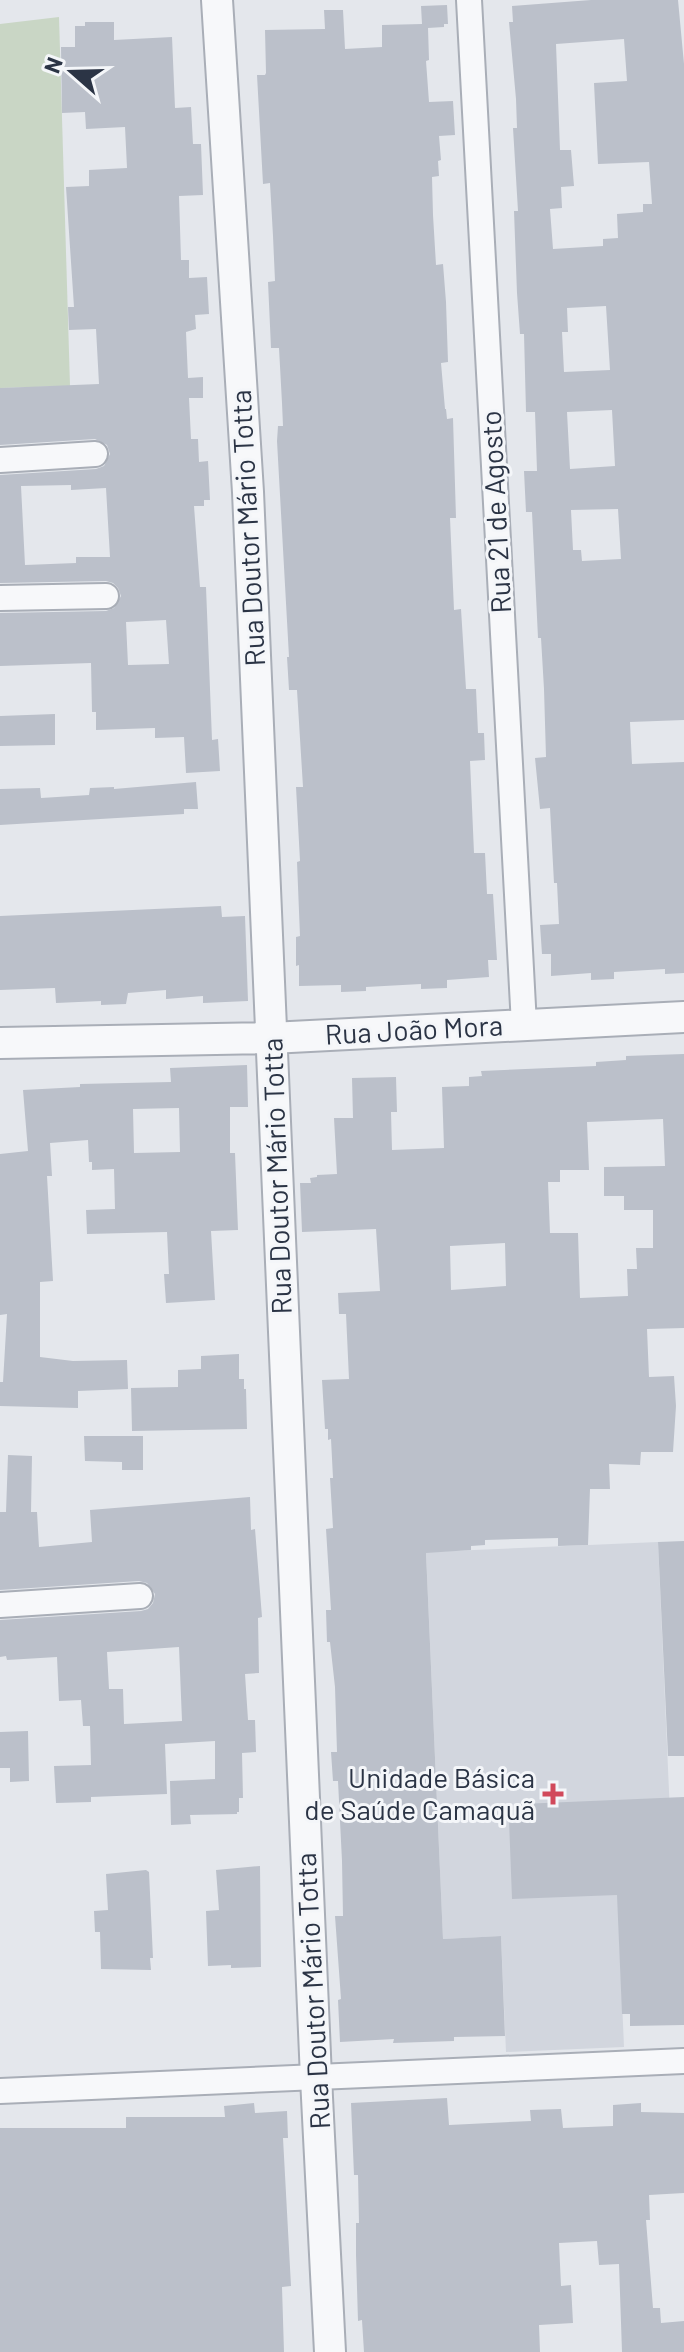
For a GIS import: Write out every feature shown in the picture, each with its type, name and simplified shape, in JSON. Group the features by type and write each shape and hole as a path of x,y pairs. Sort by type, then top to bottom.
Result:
{"street":[{"name":"Rua Doutor Mário Totta","path":"217,0 248,492 330,2352"},
{"name":"Rua 21 de Agosto","path":"469,0 524,1025"},
{"path":"0,460 95,454"},
{"path":"0,598 106,596"},
{"name":"Rua João Mora","path":"0,1043 271,1038 684,1017"},
{"path":"0,1605 140,1596"},
{"path":"0,2091 684,2061"}],"shaded area":[{"name":"Unidade Básica de Saúde Camaquã","path":"658,1542 675,1927 619,1930 624,2047 506,2052 501,1936 443,1939 426,1552"}],"green space":[{"path":"59,17 70,386 0,388 0,24"}],"building":[{"path":"591,0 678,0 684,64 684,720 630,722 632,764 684,762 684,973 665,974 665,969 614,972 614,979 591,980 591,973 551,976 551,954 542,954 540,925 559,924 550,808 540,809 535,758 546,757 544,689 541,638 538,638 532,512 526,512 524,471 537,471 535,412 526,412 524,334 520,334 517,293 514,211 518,211 513,128 517,128 509,22 513,22 512,6","holes":["624,39 627,81 594,83 598,164 649,162 652,204 643,204 643,212 617,214 618,238 603,239 603,246 553,249 550,209 562,208 561,187 574,186 571,150 560,150 556,44","606,306 610,370 564,372 562,332 568,332 567,308","612,410 615,466 570,469 567,412","618,509 621,559 582,561 581,550 573,550 571,510"]},
{"path":"447,5 448,24 428,28 429,60 426,61 429,102 453,101 455,135 439,136 439,176 432,177 433,215 436,265 443,264 446,302 448,362 441,363 445,409 447,419 453,418 456,518 450,518 454,610 461,609 466,689 476,689 478,733 484,733 485,760 470,761 474,853 485,853 487,894 493,894 497,960 488,960 489,977 447,980 447,988 421,989 421,984 366,987 366,991 341,992 341,985 299,986 299,965 296,966 296,937 300,936 297,862 300,861 296,787 303,787 297,690 289,690 277,441 278,426 283,426 282,403 279,348 271,348 268,282 275,281 273,236 270,183 263,184 257,75 266,73 265,30 325,29 324,10 343,10 345,49 382,47 382,25 422,24 421,6"},
{"path":"85,22 114,22 114,40 172,37 175,108 191,107 193,144 201,144 203,195 179,196 181,260 189,260 189,278 207,277 209,314 195,315 196,329 186,332 188,378 203,377 203,398 189,398 191,439 198,439 199,462 208,461 210,500 204,500 204,506 194,506 200,587 206,587 212,740 218,739 220,771 186,773 184,737 155,738 155,728 96,730 96,712 92,712 91,663 0,666 0,613 106,611 114,608 121,596 113,583 106,581 0,583 0,475 96,469 104,466 110,454 107,445 95,439 0,445 0,388 99,384 96,329 69,330 68,307 74,307 66,187 89,186 89,170 127,168 125,127 86,129 85,112 62,113 61,47 75,47 75,26 85,26","holes":["71,485 71,490 106,488 110,557 76,557 76,563 25,565 21,486","166,620 169,664 128,665 126,622"]},
{"path":"55,714 55,745 0,746 0,716"},
{"path":"196,782 198,809 184,809 184,814 0,825 0,789 40,788 41,798 89,795 90,788"},
{"path":"221,906 222,917 245,916 248,1001 203,1003 203,996 166,999 166,990 128,993 126,1004 101,1005 101,1001 56,1003 55,988 0,990 0,916"},
{"path":"684,1054 684,1328 647,1329 649,1377 674,1376 673,1452 641,1452 640,1465 609,1464 610,1489 590,1489 588,1545 558,1546 558,1538 485,1540 485,1545 471,1546 471,1550 426,1553 443,1939 501,1936 505,2036 454,2037 454,2041 393,2043 394,2039 340,2042 338,2000 341,1999 335,1916 343,1916 342,1861 338,1781 333,1781 331,1752 337,1752 335,1687 330,1642 327,1642 326,1610 331,1610 326,1529 333,1528 330,1478 333,1478 331,1439 328,1440 328,1429 325,1429 322,1380 349,1379 346,1314 339,1314 338,1293 380,1291 376,1229 302,1232 300,1183 311,1183 310,1178 317,1175 337,1174 334,1118 353,1118 352,1078 396,1077 397,1112 391,1112 392,1150 444,1148 442,1087 469,1086 469,1077 482,1076 481,1071 596,1066 596,1062 626,1060 626,1056","holes":["663,1119 665,1166 604,1167 604,1196 624,1196 624,1210 653,1210 653,1248 636,1248 637,1269 627,1269 628,1296 580,1298 578,1233 550,1233 548,1182 560,1182 560,1170 589,1170 587,1122","505,1243 506,1286 451,1290 450,1246"]},
{"path":"247,1065 248,1107 230,1107 230,1153 235,1153 238,1230 211,1231 215,1300 166,1303 164,1274 169,1274 167,1232 87,1234 86,1210 115,1209 114,1169 92,1170 88,1140 50,1143 52,1176 47,1176 53,1281 40,1282 40,1357 73,1361 127,1360 128,1389 78,1391 78,1408 0,1406 7,1314 0,1315 0,1154 28,1151 23,1090 80,1087 80,1084 171,1082 170,1068","holes":["179,1108 180,1152 134,1153 133,1109"]},
{"path":"239,1354 239,1379 244,1379 246,1389 247,1429 132,1431 131,1388 178,1387 178,1370 201,1369 201,1356"},
{"path":"84,1436 143,1436 143,1470 122,1470 122,1462 85,1461"},
{"path":"8,1455 32,1456 31,1512 37,1512 39,1547 92,1542 90,1510 250,1497 262,1617 258,1618 259,1673 245,1674 248,1720 255,1720 256,1752 242,1753 243,1798 239,1798 237,1814 190,1815 191,1824 171,1825 170,1781 215,1779 215,1741 165,1744 167,1794 91,1797 91,1802 56,1803 54,1766 91,1765 90,1726 83,1726 81,1700 59,1701 57,1657 7,1660 6,1656 0,1657 0,1620 141,1611 153,1603 155,1594 147,1583 139,1581 0,1590 0,1512 6,1512","holes":["179,1647 182,1721 124,1724 123,1689 109,1689 107,1652"]},
{"path":"684,1541 684,1756 668,1756 658,1542"},
{"path":"28,1731 29,1781 10,1782 10,1768 0,1768 0,1732"},
{"path":"684,1797 684,2025 630,2026 630,2014 622,2014 617,1895 512,1899 509,1820 521,1819 521,1804"},
{"path":"260,1866 261,1967 208,1966 206,1911 219,1910 216,1870"},
{"path":"149,1872 151,1970 101,1969 100,1932 95,1932 94,1911 108,1910 106,1874"},
{"path":"447,2098 449,2125 531,2121 530,2110 561,2109 563,2128 613,2126 613,2105 641,2103 641,2112 684,2113 684,2193 649,2195 650,2220 646,2220 653,2308 660,2308 661,2323 684,2321 684,2352 622,2352 619,2264 599,2265 597,2241 559,2243 561,2286 571,2285 573,2323 539,2325 540,2352 364,2352 362,2320 358,2321 358,2175 354,2175 351,2103"},
{"path":"254,2103 255,2113 287,2111 288,2138 283,2138 291,2286 282,2287 284,2352 0,2352 0,2128 126,2128 126,2117 225,2117 224,2106"}],"place":[{"name":"Unidade Básica de Saúde Camaquã","path":"553,1794"}]}
